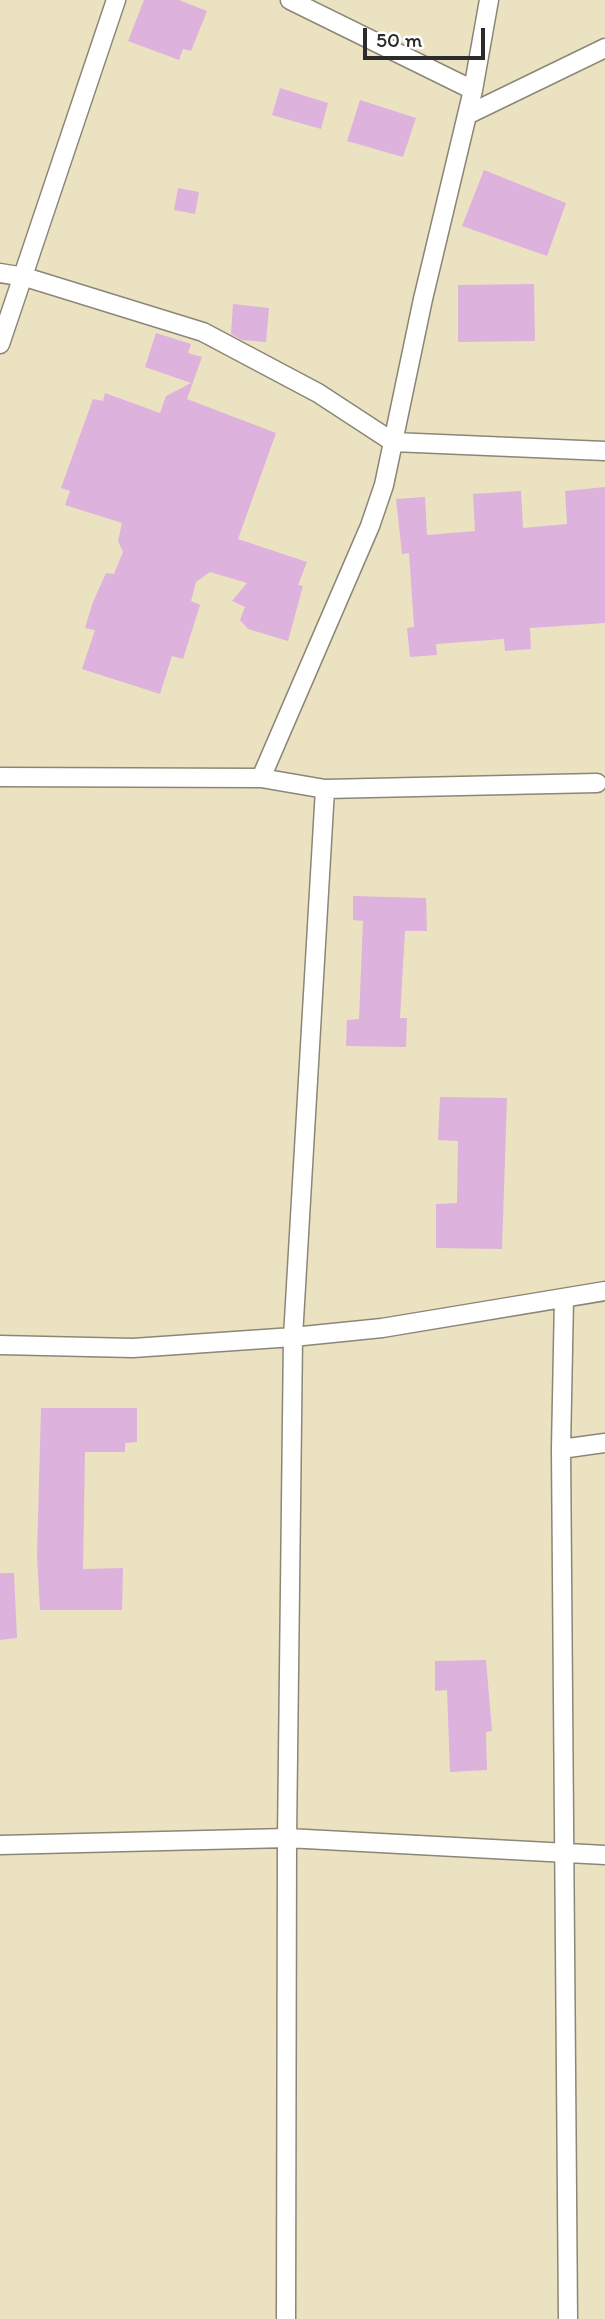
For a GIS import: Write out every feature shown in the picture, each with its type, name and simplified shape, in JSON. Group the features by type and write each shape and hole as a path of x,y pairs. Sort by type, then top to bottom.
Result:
{"street":[{"path":"0,344 25,277 116,0"},
{"path":"290,0 473,90"},
{"path":"261,778 370,526 384,485 422,299 473,90 489,0"},
{"path":"467,115 605,48"},
{"path":"0,273 25,277 203,332 318,393 393,442 605,451"},
{"path":"0,777 261,778 325,789 597,783"},
{"path":"286,2319 287,1838 293,1337 325,789"},
{"path":"0,1345 133,1348 293,1337 382,1328 605,1291"},
{"path":"564,1297 561,1449 568,2319"},
{"path":"561,1449 605,1443"},
{"path":"0,1845 287,1838 605,1854"}],"building":[{"path":"144,0 179,0 207,11 191,51 183,49 179,60 128,41"},
{"path":"280,88 328,103 321,129 272,115"},
{"path":"360,100 416,118 403,157 347,141"},
{"path":"484,170 566,203 547,256 462,226"},
{"path":"178,188 199,192 195,214 174,210"},
{"path":"534,284 535,341 458,342 458,285"},
{"path":"233,304 269,308 266,342 242,340 231,334"},
{"path":"156,333 191,344 188,353 202,357 187,399 276,433 238,539 307,562 298,585 303,586 288,641 248,629 240,620 245,607 232,601 247,583 210,572 196,582 191,601 200,605 183,659 172,656 160,694 82,669 95,630 85,628 93,602 106,573 114,574 123,552 118,541 122,523 65,505 70,491 61,488 93,399 103,401 105,393 160,413 166,396 191,383 145,367"},
{"path":"605,487 605,623 530,628 531,649 505,651 504,639 436,644 437,655 410,657 407,628 414,627 409,553 402,554 396,499 425,497 427,535 475,531 473,494 521,491 523,528 567,524 565,491"},
{"path":"353,896 426,898 427,931 405,931 400,1018 407,1018 406,1047 346,1046 347,1020 359,1019 363,921 353,920"},
{"path":"440,1097 507,1098 502,1249 436,1248 436,1204 457,1203 458,1141 438,1140"},
{"path":"41,1408 137,1408 137,1442 125,1443 125,1452 85,1452 83,1569 123,1568 122,1610 40,1610 37,1556"},
{"path":"0,1573 14,1573 17,1638 0,1640"},
{"path":"486,1660 492,1731 486,1732 487,1770 450,1772 447,1690 435,1691 435,1661"}]}
